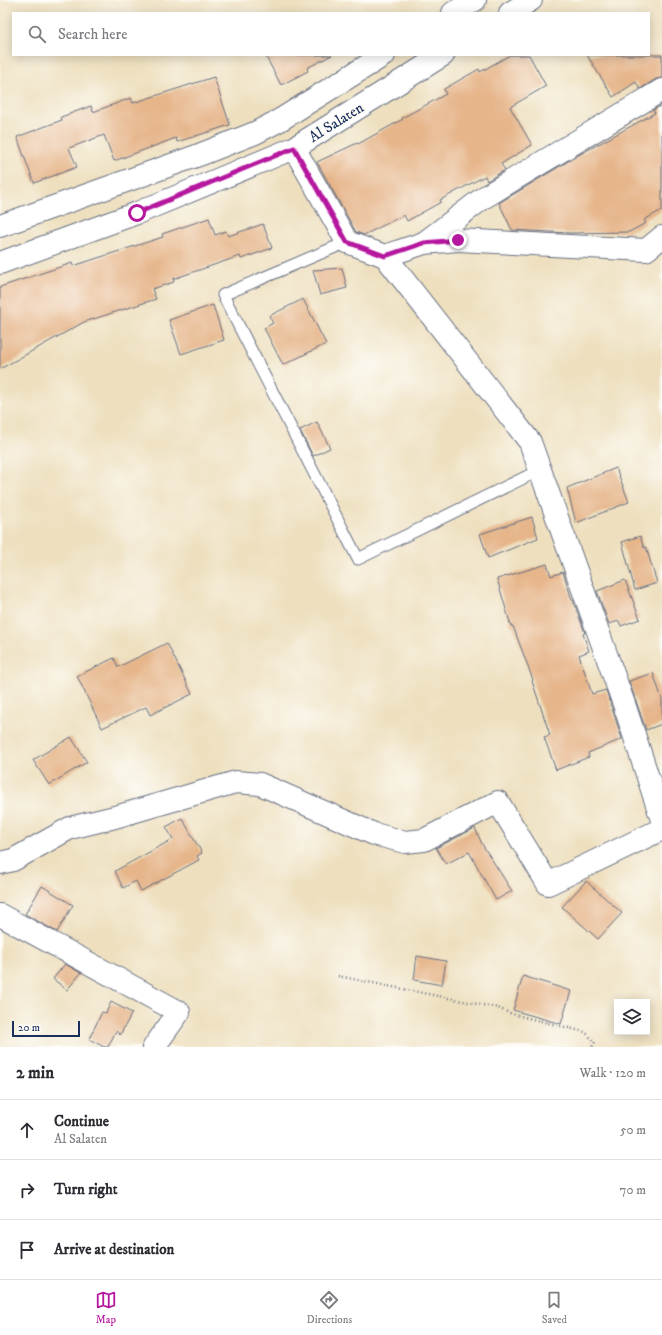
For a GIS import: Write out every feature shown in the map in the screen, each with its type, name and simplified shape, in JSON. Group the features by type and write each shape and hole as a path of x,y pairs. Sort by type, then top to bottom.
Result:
{"street":[{"path":"455,12 475,0"},
{"path":"512,12 531,0"},
{"name":"Al Salaten","path":"0,226 199,155 255,133 280,120 382,56"},
{"name":"Al Salaten","path":"0,263 137,213 294,148 441,56"},
{"path":"424,243 483,198 662,90"},
{"path":"294,148 347,242 385,256 530,442 624,704 662,820"},
{"path":"385,256 424,243 458,240 656,246"},
{"path":"0,863 13,860 70,828 115,817 236,782 260,784 374,834 405,842 424,840 498,802 548,884 662,829"},
{"path":"0,915 179,1012 154,1047"}],"lane":[{"path":"347,242 223,295 358,558 540,470"}],"path":[{"path":"338,976 498,1008 512,1014 585,1032 595,1042 592,1047"}],"building":[{"path":"662,55 662,78 656,79 640,89 636,82 613,97 588,56"},
{"path":"266,56 330,56 307,68 308,71 281,85"},
{"path":"508,56 530,56 546,86 510,107 532,145 501,164 505,170 487,181 485,176 440,200 441,202 407,221 404,215 364,235 356,232 317,162 357,143 358,144 446,94 444,89 479,69 480,72"},
{"path":"214,77 230,125 177,142 176,138 114,161 104,135 69,148 77,167 34,183 17,137 62,120 61,117 91,106 93,112 131,98 133,103"},
{"path":"662,105 662,210 644,220 646,223 629,232 570,233 512,230 499,203 575,157 655,113 653,110"},
{"path":"209,218 215,235 226,231 228,236 263,224 272,248 241,259 240,256 173,279 174,282 152,289 156,299 84,322 0,369 0,287 72,263 73,266 163,237 162,234"},
{"path":"342,268 347,288 320,295 313,270"},
{"path":"303,299 326,344 283,365 264,328 273,323 269,316"},
{"path":"213,305 224,340 181,354 169,320"},
{"path":"317,422 330,448 313,456 300,430"},
{"path":"616,468 629,502 576,523 567,488"},
{"path":"532,517 538,538 488,558 480,534"},
{"path":"640,536 644,548 646,547 657,583 635,590 622,542"},
{"path":"547,564 551,576 563,572 585,633 583,634 589,651 579,655 592,694 606,690 622,739 588,753 589,757 556,770 544,737 550,735 532,681 533,680 513,626 511,626 497,579"},
{"path":"625,580 640,619 621,626 619,621 609,624 597,591"},
{"path":"167,643 192,694 150,715 146,707 102,728 77,676 114,658 118,667"},
{"path":"653,673 662,699 662,724 646,730 629,681"},
{"path":"71,737 87,762 49,785 33,760"},
{"path":"182,818 202,853 197,856 199,860 141,891 136,881 123,888 115,871 173,839 166,827"},
{"path":"475,828 482,844 512,891 496,900 469,852 446,864 436,848"},
{"path":"586,881 622,913 598,939 562,907"},
{"path":"42,886 73,905 57,932 25,914"},
{"path":"417,956 446,961 442,985 414,980"},
{"path":"65,964 81,973 67,990 53,979"},
{"path":"523,976 571,991 561,1024 513,1010"},
{"path":"111,1002 132,1013 120,1035 116,1031 108,1047 104,1047 89,1039 102,1012 106,1013"}],"route":[{"path":"137,213 294,148 347,242 385,256 424,243 458,240"}]}
